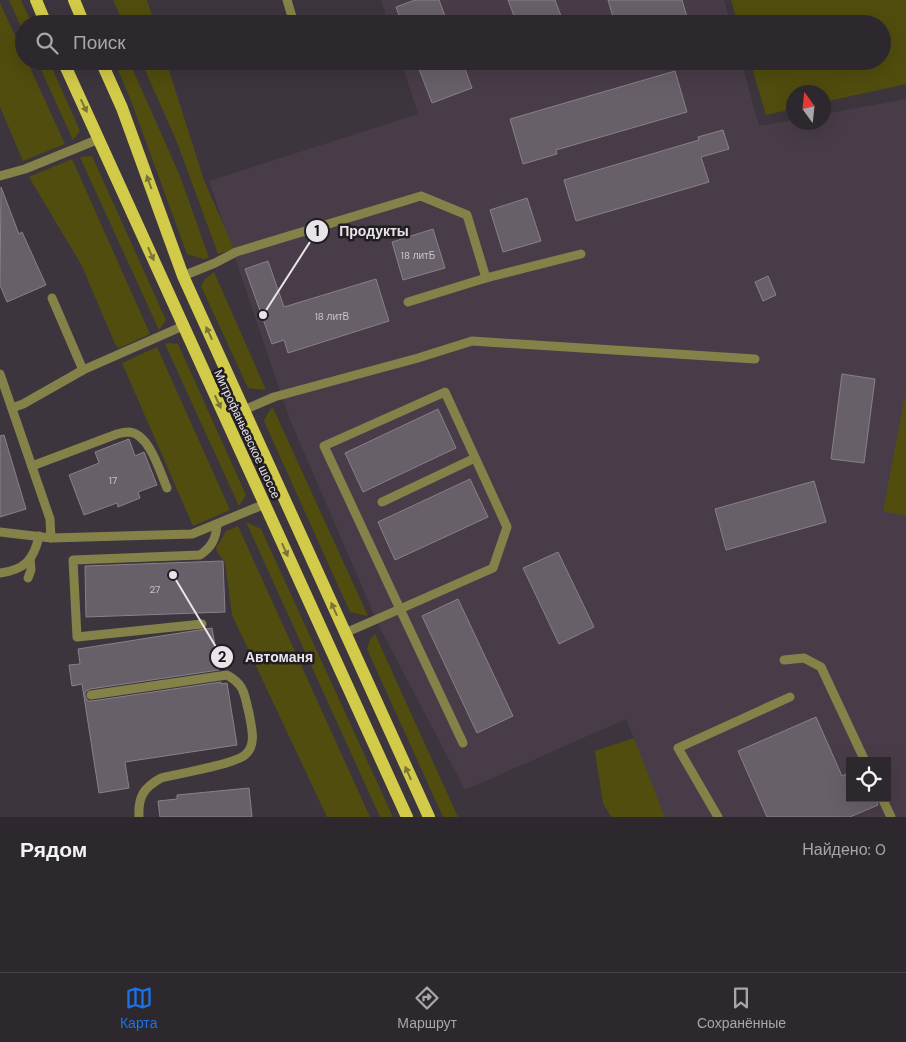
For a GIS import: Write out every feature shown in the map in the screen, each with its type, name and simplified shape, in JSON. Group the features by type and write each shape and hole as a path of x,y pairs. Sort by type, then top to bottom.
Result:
{"main road":[{"path":"36,0 42,15"},
{"path":"74,0 80,15"},
{"name":"Митрофаньевское шоссе","path":"67,70 406,817"},
{"name":"Митрофаньевское шоссе","path":"105,70 122,108 183,276 428,817"}],"lane":[{"path":"287,0 292,15"},
{"path":"0,176 30,167 99,139"},
{"path":"183,276 236,252 421,196 467,215 486,278"},
{"path":"408,302 486,278 581,254"},
{"path":"52,298 83,370"},
{"path":"12,408 23,404 83,370 183,326"},
{"path":"244,410 274,397 418,358 472,341 755,359"},
{"path":"0,374 50,519 51,538"},
{"path":"345,633 400,609 493,568 507,527 445,392 324,446 400,609 463,743"},
{"path":"32,466 117,434 129,432 138,435 147,444 167,488"},
{"path":"382,502 475,458"},
{"path":"0,532 51,538 192,534 265,504"},
{"path":"202,624 77,637 73,560 200,555 211,546 217,525"},
{"path":"0,573 10,572 22,566 30,559 36,549 39,536"},
{"path":"28,578 30,559"},
{"path":"784,660 804,658 821,667 863,757"},
{"path":"91,695 227,675 238,681 244,691 252,730 252,744 246,755 234,761 161,778 150,784 142,794 138,806 139,817"},
{"path":"718,817 678,748 790,697"},
{"path":"884,802 891,817"}],"shaded area":[{"path":"9,0 21,0 28,15 16,15"},
{"path":"113,0 147,0 152,15 120,15"},
{"path":"381,0 724,0 728,15 386,15"},
{"path":"731,0 906,0 906,84 831,100 831,85 786,85 786,111 766,115 753,70 891,70 891,15 735,15"},
{"path":"0,3 15,36 15,70 31,70 65,144 23,161 0,107"},
{"path":"41,70 53,70 80,131 73,140"},
{"path":"118,70 133,70 180,176 209,258 203,259 187,254"},
{"path":"145,70 169,70 204,180 234,249 218,254 177,142"},
{"path":"404,70 743,70 759,126 786,121 786,130 831,130 831,113 906,99 906,817 665,817 626,719 465,790 379,626 290,420 209,181 418,114"},
{"path":"92,156 166,320 159,330 80,157"},
{"path":"72,159 150,334 119,348 115,344 82,266 29,177"},
{"path":"214,272 266,390 248,388 201,286 205,279"},
{"path":"165,344 178,344 246,495 239,506"},
{"path":"157,347 230,510 193,526 122,363"},
{"path":"906,390 906,516 883,511"},
{"path":"273,408 368,616 350,612 264,421 270,409"},
{"path":"246,522 261,529 393,817 380,817"},
{"path":"238,526 370,817 327,817 232,615 225,562 216,548 226,531"},
{"path":"375,634 458,817 443,817 367,649 370,640"},
{"path":"634,738 665,817 611,817 603,803 595,751"}],"building":[{"path":"415,0 439,0 445,15 399,15 396,7"},
{"path":"508,0 555,0 561,15 514,15"},
{"path":"608,0 682,0 686,15 612,15"},
{"path":"419,70 465,70 472,88 432,103"},
{"path":"675,71 687,112 556,150 557,154 523,164 510,119"},
{"path":"723,130 729,149 701,157 709,182 576,221 564,180 699,140 698,137"},
{"path":"1,187 19,234 22,232 46,285 7,302 0,285"},
{"path":"527,198 541,241 503,252 490,210"},
{"path":"433,229 445,268 403,280 392,242"},
{"path":"268,261 284,307 376,279 389,321 288,353 284,340 272,344 245,269"},
{"path":"768,276 776,295 763,301 755,282"},
{"path":"842,374 875,379 864,463 831,459"},
{"path":"438,409 456,448 363,492 345,453"},
{"path":"4,435 26,509 0,517 0,436"},
{"path":"129,439 135,456 144,452 157,485 138,492 140,498 118,507 117,503 84,515 69,475 99,463 95,452"},
{"path":"470,479 488,517 395,560 378,522"},
{"path":"814,481 826,522 726,550 715,509"},
{"path":"558,552 594,627 559,644 523,568"},
{"path":"223,561 225,612 86,617 85,566"},
{"path":"458,599 513,716 477,733 422,616"},
{"path":"212,628 219,670 90,689 85,692 85,696 88,701 92,701 221,682 221,684 227,683 237,745 125,762 129,788 99,793 82,684 72,686 69,665 80,664 78,649"},
{"path":"816,717 842,776 846,774 846,802 877,802 878,805 850,817 767,817 738,751"},
{"path":"249,788 252,817 160,817 158,801 177,799 177,795"}],"place":[{"name":"Продукты","path":"263,315"},
{"name":"Автоманя","path":"173,575"}]}
